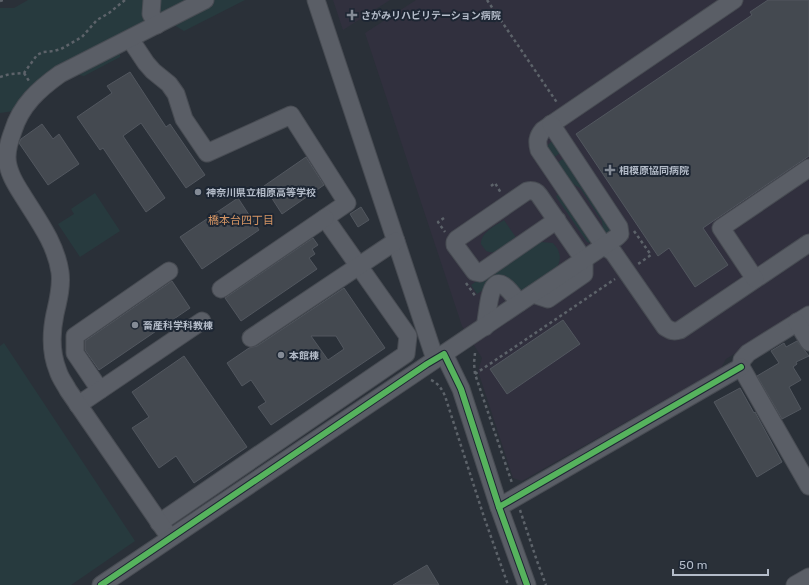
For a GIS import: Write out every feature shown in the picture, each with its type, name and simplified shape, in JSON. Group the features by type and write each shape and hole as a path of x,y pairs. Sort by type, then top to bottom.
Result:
{"street":[{"path":"152,0 151,14 157,25"},
{"path":"170,538 78,405 58,372 54,357 53,334 60,292 60,273 56,255 49,239 16,184 4,160 17,118 26,103 42,87 60,74 205,0"},
{"path":"316,0 396,241 440,357 461,389 499,507 527,585"},
{"path":"734,0 551,124 539,134 537,140 542,156 604,246 613,252 634,275 665,327 674,332 680,330 809,243"},
{"path":"130,39 146,63 169,84 176,94 184,119 207,154 291,115 347,203 220,289"},
{"path":"0,121 17,118"},
{"path":"101,585 400,382 485,327 620,234 620,227 551,124"},
{"path":"755,279 720,228 809,168"},
{"path":"539,195 560,182"},
{"path":"557,220 480,273 474,272 455,245 457,239 527,191 531,190 539,195 557,220 584,260"},
{"path":"159,523 406,354 408,336 325,218"},
{"path":"251,338 396,241"},
{"path":"100,390 75,353 75,336 169,271"},
{"path":"485,327 490,291 494,286 500,284 506,286 519,304"},
{"path":"809,342 803,318 748,353 742,360 741,367 809,486"},
{"path":"78,405 202,321"},
{"path":"389,366 400,382"},
{"path":"499,507 741,367"},
{"path":"795,585 809,577"}],"path":[{"path":"0,77 10,74 24,73 37,55 43,52 61,49 82,37 97,20 109,13 124,0"},
{"path":"487,0 560,108"},
{"path":"491,186 495,183 503,195"},
{"path":"444,218 438,222 447,234"},
{"path":"633,229 651,255 634,275"},
{"path":"475,374 615,279"},
{"path":"475,354 475,374 513,488"},
{"path":"427,380 437,384 442,389 445,396 484,517 508,585"},
{"path":"519,506 546,585"}],"shaded area":[{"name":"さがみリハビリテーション病院","path":"333,0 390,0 343,30"},
{"name":"相模原協同病院","path":"416,0 809,0 809,308 726,359 721,368 522,481 513,478 478,371 482,358 462,326 365,33"}],"green space":[{"path":"28,0 245,0 184,31 161,17 120,39 120,57 84,76 55,70 40,78 27,92 14,111 0,113 0,8 14,8"},
{"path":"553,140 563,151 553,158 547,146"},
{"path":"567,156 616,227 607,235 603,231 602,221 580,188 571,183 557,163"},
{"path":"95,193 120,231 80,257 58,224 74,214 71,209"},
{"path":"559,194 591,240 590,243 587,242 557,198 556,196"},
{"path":"504,220 517,239 498,251 486,251 481,244 483,236"},
{"path":"542,242 553,243 558,249 560,259 556,269 519,295 505,275 477,294 471,285 530,245"},
{"path":"4,343 135,541 71,585 0,585 0,346"}],"building":[{"path":"768,0 809,0 809,156 703,228 728,265 695,287 669,248 658,256 576,134 752,15 750,12"},
{"path":"130,72 166,127 170,124 205,175 186,188 141,123 123,136 165,198 146,212 103,148 100,150 77,117 112,93 107,86"},
{"path":"42,124 53,139 59,134 79,164 48,185 19,143 21,139"},
{"path":"306,157 324,185 282,214 264,186"},
{"path":"238,198 259,230 202,269 180,237"},
{"path":"361,207 369,220 358,227 350,214"},
{"path":"313,238 318,245 312,249 315,254 309,258 317,269 241,321 225,298"},
{"name":"畜産科学科教棟","path":"172,281 190,308 99,370 85,350 85,341"},
{"name":"本館棟","path":"344,288 385,348 271,425 258,407 266,402 251,380 242,386 227,363 249,348 257,346","holes":["311,336 336,336 344,349 328,360"]},
{"path":"563,320 580,344 507,394 490,369"},
{"path":"797,341 809,356 796,362 797,364 793,367 801,380 789,387 801,409 782,419 757,376 779,363 771,351 784,343 786,347"},
{"path":"184,356 247,447 194,483 176,456 159,468 132,428 149,417 132,392"},
{"path":"740,388 782,462 757,477 714,402"},
{"path":"427,565 439,585 393,585"}],"cycle path":[{"path":"101,585 427,364 444,354 461,389 499,507 527,585"},
{"path":"499,507 741,367"}],"place":[{"name":"さがみリハビリテーション病院","path":"352,15"},
{"name":"相模原協同病院","path":"610,170"},
{"name":"神奈川県立相原高等学校","path":"198,192"},
{"name":"畜産科学科教棟","path":"135,325"},
{"name":"本館棟","path":"281,355"}],"district":[{"name":"橋本台四丁目","path":"241,220"}]}
